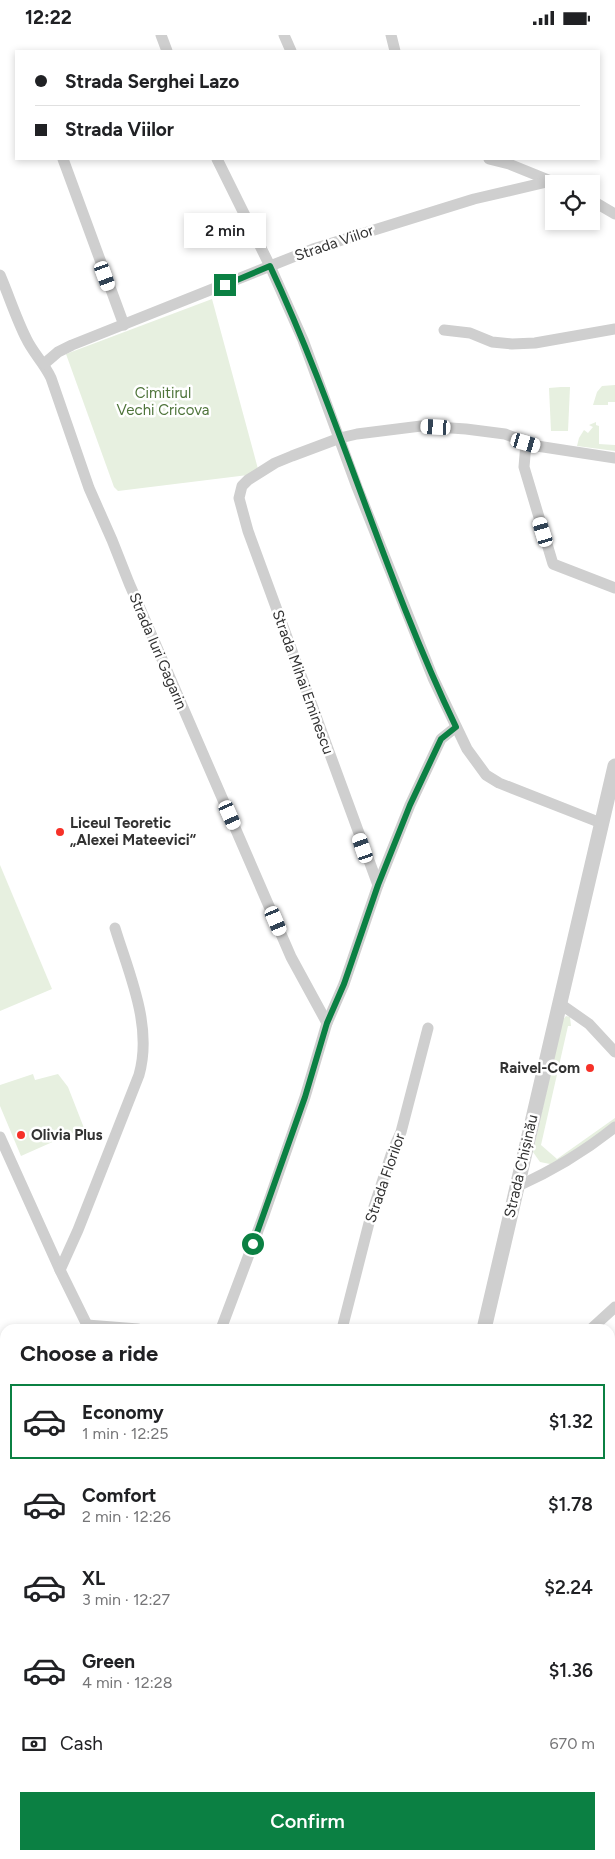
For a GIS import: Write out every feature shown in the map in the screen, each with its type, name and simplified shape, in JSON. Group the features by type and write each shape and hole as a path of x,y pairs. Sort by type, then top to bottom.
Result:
{"street":[{"path":"160,35 168,50"},
{"path":"284,35 291,50"},
{"path":"391,35 395,50"},
{"path":"63,160 124,325"},
{"path":"217,160 270,266 303,340 377,539 432,678 467,749 486,775 499,783 601,823"},
{"path":"494,160 545,179"},
{"name":"Strada Viilor","path":"44,363 72,345 314,249 395,222 474,199 545,184"},
{"path":"600,205 615,214"},
{"name":"Strada Iuri Gagarin","path":"0,275 26,338 36,356 44,363 51,378 89,488 291,957 327,1023"},
{"path":"444,331 470,333 492,341 512,344 535,343 615,329"},
{"path":"340,438 387,429 421,426 466,429 505,434 537,446 615,458"},
{"name":"Strada Mihai Eminescu","path":"340,438 275,463 248,480 242,486 239,498 248,531 378,885"},
{"path":"526,443 524,467 553,564 615,588"},
{"path":"223,1324 268,1203 305,1097 327,1023 355,953 378,885 410,805 441,739 456,727"},
{"name":"Strada Chișinău","path":"485,1324 615,766"},
{"path":"60,1270 82,1221 144,1058 137,1000 114,928"},
{"path":"559,1003 589,1024 615,1052"},
{"name":"Strada Florilor","path":"343,1324 370,1219 392,1152 401,1132 428,1029"},
{"path":"516,1187 547,1173 576,1156 615,1127"},
{"path":"0,1137 3,1151 87,1324"},
{"path":"596,1324 615,1307"}],"green space":[{"name":"Cimitirul Vechi Cricova","path":"212,299 258,469 248,475 118,491 114,487 66,354"},
{"path":"615,385 615,402 608,402 608,405 593,405 597,392 602,386"},
{"path":"570,387 568,431 551,431 549,388"},
{"path":"596,422 596,425 599,426 599,444 615,445 615,451 577,446 584,430 588,433 593,427 589,425"},
{"path":"0,865 52,989 0,1011"},
{"path":"566,1016 570,1017 571,1026 568,1026 541,1145 557,1159 615,1118 615,1124 557,1163 550,1164 540,1162 533,1152 562,1021"},
{"path":"33,1074 35,1080 58,1074 68,1087 84,1128 21,1156 0,1106 0,1085"}],"place":[{"name":"Liceul Teoretic „Alexei Mateevici“","path":"60,832"},
{"name":"Raivel-Com","path":"590,1068"},
{"name":"Olivia Plus","path":"21,1135"}],"route":[{"path":"225,285 270,266 303,340 357,487 432,678 456,727 441,739 410,805 378,885 344,984 327,1023 305,1097 253,1244"}]}
